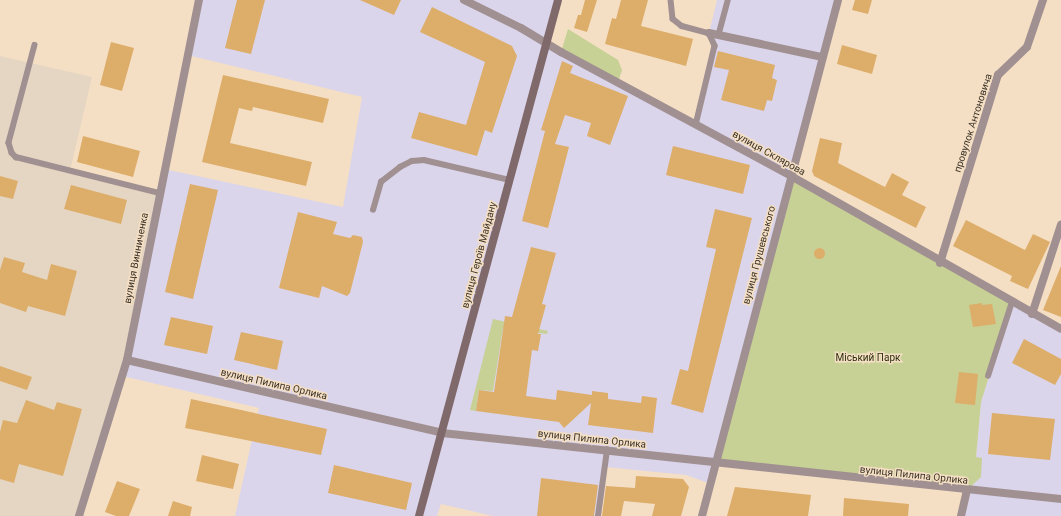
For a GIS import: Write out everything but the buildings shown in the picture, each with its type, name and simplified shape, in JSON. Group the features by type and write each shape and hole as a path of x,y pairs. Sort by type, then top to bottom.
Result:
{"street":[{"name":"вулиця Винниченка","path":"79,516 127,360 159,193 199,0"},
{"name":"вулиця Склярова","path":"464,0 521,28 790,176 1061,330"},
{"name":"вулиця Героїв Майдану","path":"419,516 558,0"},
{"name":"вулиця Грушевського","path":"702,516 790,176 838,0"},
{"name":"провулок Антоновича","path":"940,262 998,75 1027,47 1042,0"},
{"path":"709,33 822,56"},
{"path":"1032,314 1061,225"},
{"name":"вулиця Пилипа Орлика","path":"127,360 442,433 1061,499"},
{"path":"961,516 967,490"}],"lane":[{"path":"671,0 673,18 682,26 709,33 715,46 696,125"},
{"path":"719,34 728,0"},
{"path":"35,45 9,143 12,153 16,157 159,193"},
{"path":"373,210 381,182 400,167 412,161 424,160 510,180"},
{"path":"988,376 1012,302"},
{"path":"598,516 607,450"}],"shaded area":[{"path":"199,0 459,0 541,41 464,0 558,0 546,43 696,125 715,46 709,33 717,0 838,0 711,484 686,475 605,467 597,516 493,516 441,504 437,516 235,516 259,408 122,376 164,169 343,207 362,97 187,55"},
{"path":"0,56 92,77 70,171 159,193 131,342 79,516 0,516"},
{"path":"1012,302 1061,329 1061,516 961,516 976,457 981,402"}],"green space":[{"path":"568,29 618,60 622,70 618,82 561,52"},
{"name":"Міський Парк","path":"791,176 1012,302 981,402 976,457 982,458 981,477 967,490 716,463"},
{"path":"493,319 548,331 547,334 503,328 493,391 479,390 476,411 470,410"}]}
